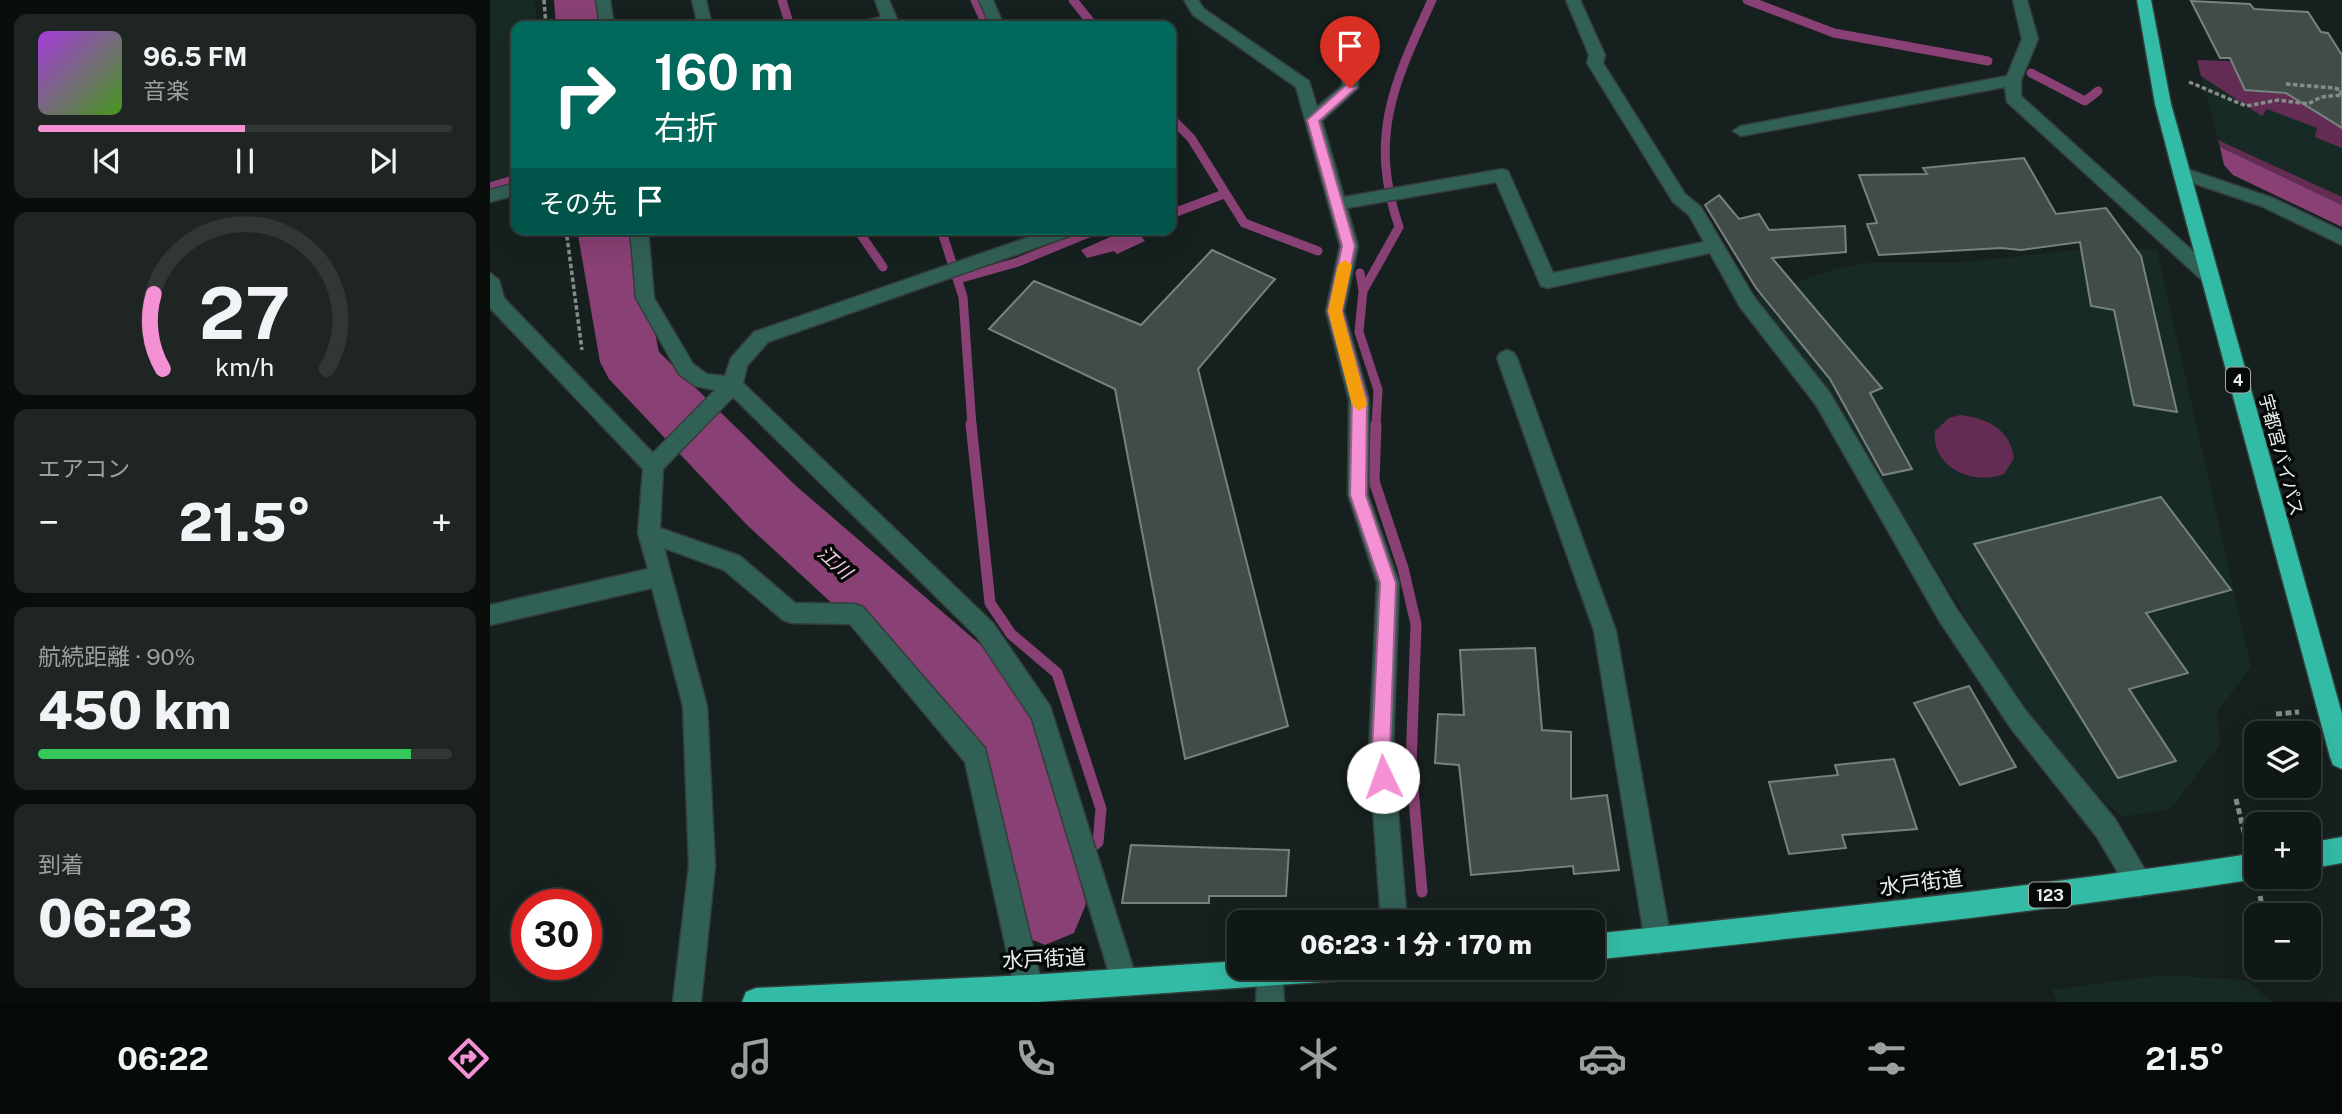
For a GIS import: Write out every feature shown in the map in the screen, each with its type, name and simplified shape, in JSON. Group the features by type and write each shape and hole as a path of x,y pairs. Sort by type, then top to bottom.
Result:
{"highway":[{"name":"宇都宮バイパス","path":"2144,0 2163,104 2181,173 2342,757"},
{"path":"2321,854 2342,850"},
{"name":"水戸街道","path":"1605,946 2138,884 2244,868"},
{"name":"水戸街道","path":"757,1002 1028,989 1227,975"}],"street":[{"path":"603,0 606,21"},
{"path":"699,0 704,21"},
{"path":"881,21 889,19 882,0"},
{"path":"986,0 996,21"},
{"path":"1191,0 1198,12 1303,85 1349,246 1335,311 1359,400 1358,495 1388,583 1381,751 1393,910"},
{"path":"1573,0 1597,55 1595,63 1679,198 1695,211 1747,302 1823,399 1948,615 2018,719 2106,828 2138,884"},
{"path":"2020,0 2030,39 2013,80 2013,99 2167,242 2210,277"},
{"path":"1313,120 1350,88 1354,35"},
{"path":"1741,131 2013,80"},
{"path":"2181,173 2267,202 2342,239"},
{"path":"1337,204 1502,174 1547,281 1715,246"},
{"path":"490,196 511,190"},
{"path":"640,235 645,298 686,369 702,381 733,385 985,630 1042,714 1125,983"},
{"path":"687,1002 702,866 695,706 649,533 653,466 733,385 738,363 761,337 1055,235"},
{"path":"490,280 495,301 653,466"},
{"path":"1507,358 1605,631 1658,941"},
{"path":"649,533 732,563 791,613 855,614 967,746 976,757 1028,989"},
{"path":"490,615 660,576"},
{"path":"1270,980 1270,1002"}],"path":[{"path":"544,0 546,21"},
{"path":"2189,82 2246,106 2278,100 2308,104 2321,97 2341,95 2341,90 2334,88 2286,84"},
{"path":"567,235 583,354"}],"shaded area":[{"path":"490,0 535,0 537,21 511,21 511,181 490,187"},
{"path":"2197,60 2342,66 2342,205 2220,147"},
{"path":"2197,60 2232,61 2246,90 2290,93 2342,78 2321,115 2342,128 2342,148 2315,137 2317,128 2267,109 2262,116 2201,76"},
{"path":"2218,140 2342,197 2342,205 2220,147"},
{"path":"2220,147 2342,205 2342,227 2233,175 2224,165"},
{"path":"1115,235 1140,235 1145,241 1117,254 1114,251 1087,258 1081,250"},
{"path":"2112,246 2157,250 2251,667 2217,712 2220,744 2171,809 2122,817 2100,798 2027,710 1979,639 1834,401 1753,296 1838,268 1867,263 1958,263"},
{"path":"1960,415 1988,422 2008,439 2014,458 2004,474 1980,478 1967,475 1956,471 1940,455 1935,431 1949,418"},
{"path":"2161,975 2247,980 2272,1002 2058,1002 2052,990"}],"building":[{"path":"2191,1 2250,4 2254,9 2308,12 2321,32 2328,33 2342,55 2342,128 2286,93 2245,90 2230,58 2220,58"},
{"path":"2024,158 2056,214 2106,208 2141,256 2177,412 2134,405 2114,310 2091,306 2080,242 2021,250 2001,248 1879,255 1867,224 1877,223 1859,175 1927,174 1923,168"},
{"path":"1719,195 1739,219 1759,214 1769,230 1845,226 1846,252 1772,258 1882,388 1870,393 1912,469 1883,475 1830,379 1756,288 1705,205"},
{"path":"1212,250 1275,279 1198,369 1288,726 1185,759 1115,389 989,329 1034,281 1141,325"},
{"path":"2161,497 2231,590 2146,613 2188,673 2129,689 2176,761 2118,778 1974,544"},
{"path":"1535,648 1542,730 1571,732 1571,799 1607,795 1619,870 1574,874 1573,866 1471,875 1459,765 1435,763 1438,714 1464,715 1460,650"},
{"path":"1969,686 2016,767 1960,785 1914,703"},
{"path":"1894,759 1917,829 1842,835 1846,848 1789,854 1769,782 1838,775 1835,765"},
{"path":"1131,845 1289,850 1286,896 1209,896 1209,903 1122,903"}],"waterway":[{"name":"江川","path":"577,0 579,21"},
{"path":"782,0 788,21"},
{"path":"975,0 985,21"},
{"path":"1073,0 1090,21"},
{"path":"1363,291 1399,227 1390,195 1386,137 1397,84 1432,0"},
{"path":"1747,0 1834,33 1988,61"},
{"path":"2031,73 2085,101 2098,91"},
{"path":"1176,123 1191,138 1244,223 1318,251"},
{"path":"490,187 511,181"},
{"path":"1176,212 1224,194"},
{"name":"江川","path":"606,235 631,362 771,505 999,708 1045,904"},
{"path":"861,235 883,267"},
{"path":"943,235 963,297 972,426"},
{"path":"958,279 1018,262 1083,235"},
{"path":"1360,273 1363,291"},
{"path":"1363,291 1359,332 1378,390 1376,426"},
{"path":"971,424 990,603 1011,634 1057,673 1101,809 1098,842 1042,889"},
{"path":"1376,424 1374,481 1403,568 1416,624 1411,765 1422,892"}],"slow traffic":[{"path":"1345,265 1335,311 1359,405"}],"route":[{"path":"1350,88 1313,120 1349,246 1335,311 1359,400 1358,495 1388,583 1381,751 1383,777"}]}
